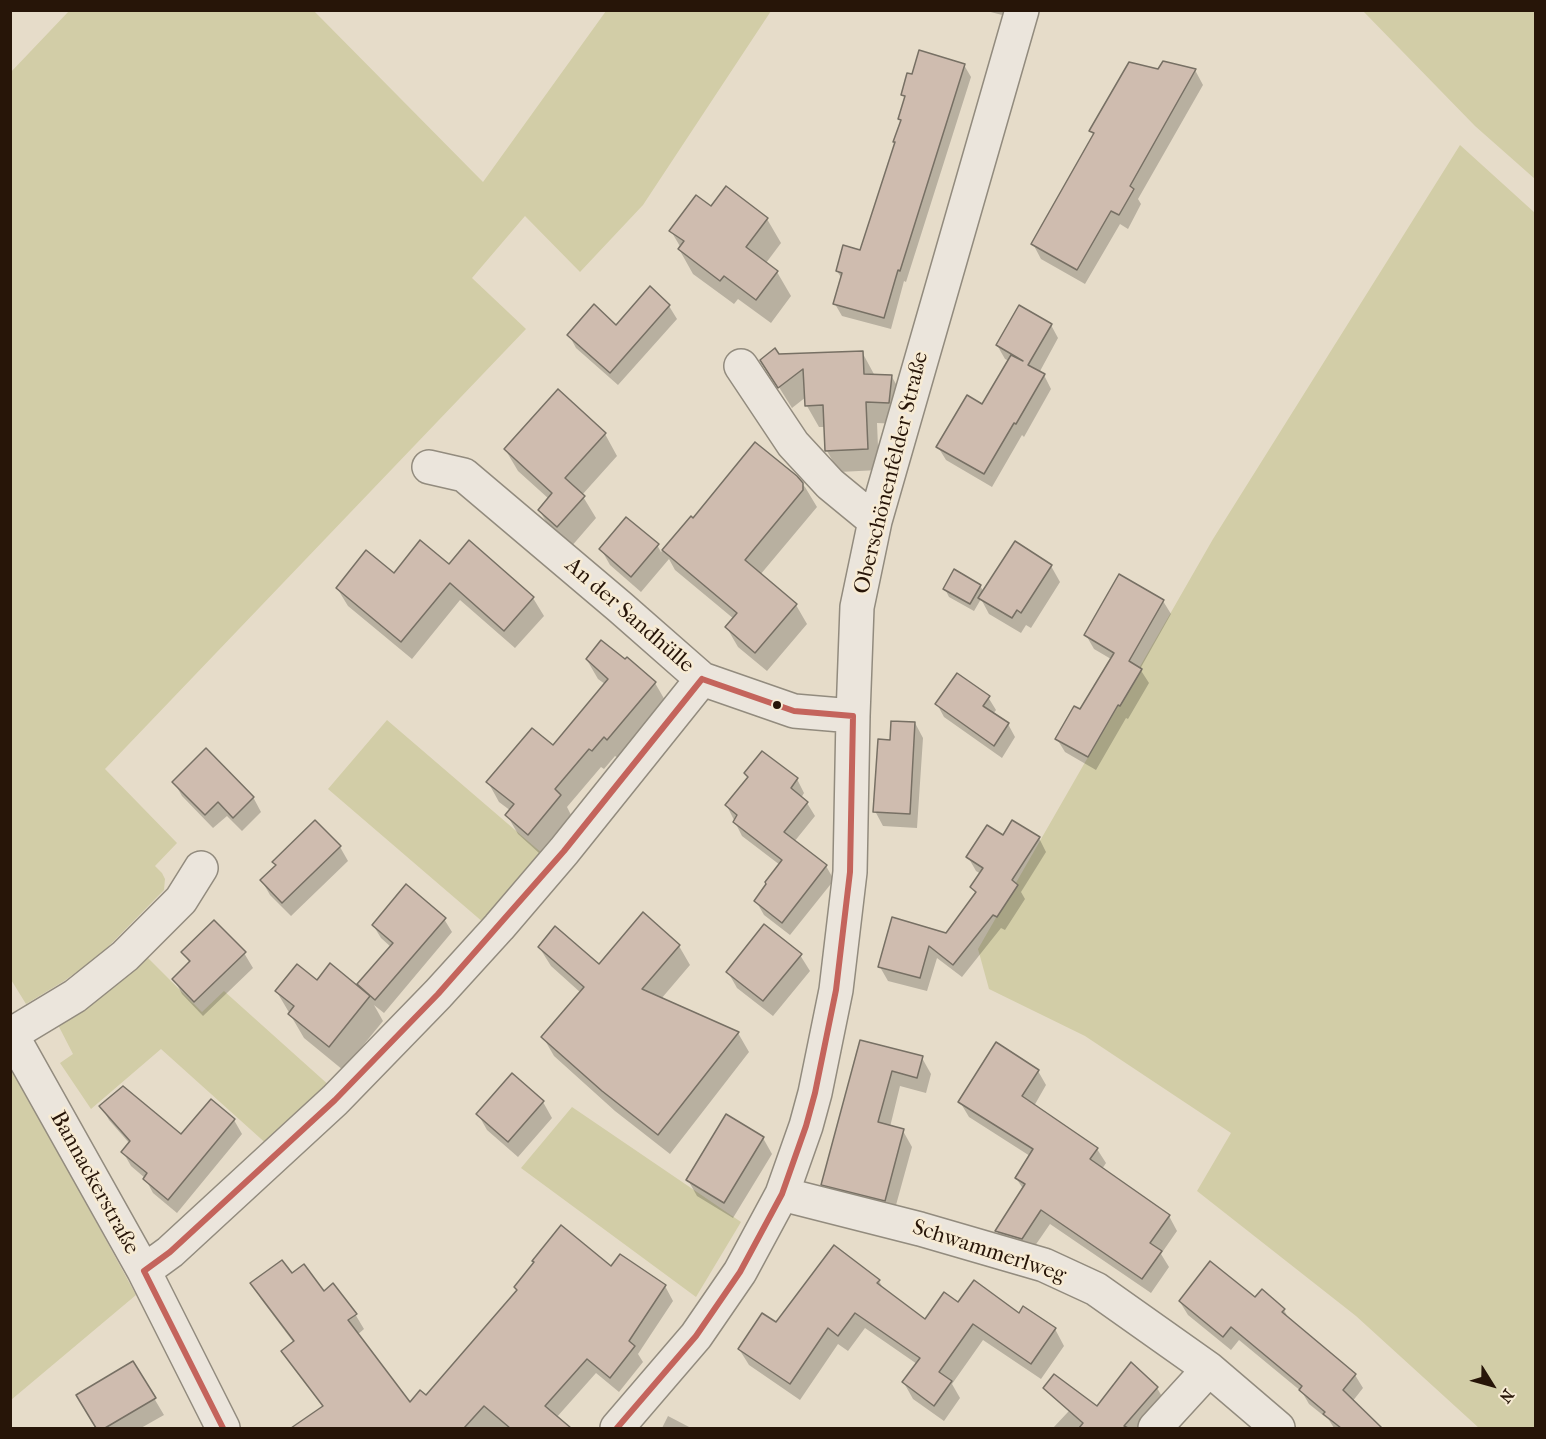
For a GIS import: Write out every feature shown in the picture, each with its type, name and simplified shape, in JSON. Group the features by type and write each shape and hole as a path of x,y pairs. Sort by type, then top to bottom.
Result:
{"street":[{"name":"Oberschönenfelder Straße","path":"617,1428 696,1336 740,1272 782,1194 806,1126 836,990 850,872 857,607 875,520 1022,10"},
{"path":"741,366 793,444 830,484 875,520"},
{"name":"An der Sandhülle","path":"429,467 464,475 702,679 794,711 853,716"},
{"path":"144,1272 170,1252 335,1100 438,994 542,876 702,679"},
{"name":"Bannackerstraße","path":"201,868 181,900 125,956 75,996 11,1033 144,1272 223,1428"},
{"name":"Schwammerlweg","path":"782,1194 920,1229 1044,1265 1096,1289 1209,1369 1278,1428"},
{"path":"1155,1428 1209,1369"}],"shaded area":[{"path":"69,11 314,11 483,182 606,11 771,11 643,205 580,272 525,216 472,278 526,329 105,769 177,843 155,866 165,879 164,890 100,955 64,981 26,1004 10,978 10,73"},
{"path":"1363,11 1535,11 1535,179 1475,126"},
{"path":"1460,145 1535,213 1535,1428 1479,1428 1356,1316 1197,1191 1231,1133 1085,1036 989,989 978,949 1213,539"},
{"path":"387,720 543,854 484,923 328,789"},
{"path":"142,952 202,1012 224,991 331,1087 270,1147 161,1049 91,1109 60,1063 73,1054 56,1021"},
{"path":"10,1064 136,1295 11,1400 10,1400"},
{"path":"572,1107 741,1222 696,1297 521,1168"}],"building":[{"path":"919,50 965,64 884,318 833,304 842,273 836,271 843,245 860,250 901,120 898,119 905,96 901,95 907,73 912,74"},
{"path":"1163,61 1196,69 1130,186 1134,189 1119,215 1111,211 1077,270 1031,244 1094,133 1089,131 1129,62 1158,69"},
{"path":"726,186 768,218 746,247 778,271 756,300 724,276 720,281 678,249 684,241 669,231 696,195 711,206"},
{"path":"650,286 670,305 610,373 567,335 594,304 616,325"},
{"path":"1019,305 1052,324 1028,365 1045,374 984,474 936,447 967,395 982,404 1011,355 1023,361 996,345"},
{"path":"775,348 779,354 863,351 864,374 892,375 889,403 866,402 868,449 825,451 823,405 805,406 803,369 778,388 760,360"},
{"path":"558,389 606,433 565,478 585,496 557,527 538,510 552,493 504,449"},
{"path":"755,442 797,476 803,483 803,490 745,560 797,604 755,653 725,627 737,613 662,550 691,516 693,518"},
{"path":"626,517 659,544 631,577 599,549"},
{"path":"420,540 449,564 469,540 534,597 504,631 450,583 401,642 336,588 366,550 394,573"},
{"path":"1015,541 1052,565 1021,613 1017,610 1012,618 978,598"},
{"path":"954,569 981,585 970,604 943,589"},
{"path":"1119,574 1164,600 1129,661 1142,669 1088,757 1055,739 1074,706 1080,709 1114,653 1084,635"},
{"path":"601,640 625,659 627,657 656,682 607,740 604,737 592,751 589,749 555,789 561,795 528,835 505,815 514,804 486,782 532,728 553,745 608,679 586,659"},
{"path":"957,673 990,696 983,706 1009,723 994,746 935,704"},
{"path":"891,721 915,722 910,814 873,812 878,739 890,740"},
{"path":"206,748 254,797 233,818 218,802 205,815 172,782"},
{"path":"762,751 798,778 791,788 808,802 784,832 827,865 782,923 754,901 782,860 733,822 737,815 725,805 748,777 744,773"},
{"path":"315,820 341,846 282,903 260,880 276,865 272,862"},
{"path":"1012,820 1040,837 1012,880 1018,885 997,917 993,915 953,965 929,946 920,978 878,967 892,917 946,933 976,892 970,887 983,868 966,857 987,825 1003,835"},
{"path":"406,884 446,918 375,1000 357,984 393,943 372,925"},
{"path":"643,912 680,945 642,989 739,1032 658,1135 602,1091 541,1037 584,987 538,947 555,926 599,964"},
{"path":"214,920 246,952 194,1002 172,979 190,961 181,952"},
{"path":"764,924 802,954 763,1001 726,972"},
{"path":"330,963 370,996 329,1047 288,1014 294,1006 275,991 297,964 317,980"},
{"path":"860,1040 923,1056 917,1078 892,1071 878,1122 904,1129 885,1201 821,1185"},
{"path":"996,1042 1039,1070 1022,1096 1098,1148 1090,1159 1170,1215 1150,1243 1162,1251 1142,1279 1041,1210 1022,1239 995,1231 1025,1184 1015,1178 1033,1149 958,1102"},
{"path":"512,1073 544,1101 508,1142 476,1114"},
{"path":"123,1086 181,1134 211,1099 235,1119 168,1200 143,1179 147,1173 121,1152 130,1141 99,1106"},
{"path":"726,1114 764,1137 724,1203 686,1180"},
{"path":"561,1225 611,1266 620,1254 666,1285 629,1341 635,1346 610,1378 587,1359 545,1406 571,1428 510,1428 484,1406 464,1428 291,1428 323,1406 281,1351 294,1341 250,1283 282,1260 292,1273 304,1264 324,1291 333,1283 357,1314 348,1320 410,1402 420,1390 426,1395 517,1290 514,1287"},
{"path":"834,1245 880,1280 877,1283 925,1319 944,1292 958,1302 974,1280 1019,1313 1023,1306 1056,1328 1031,1364 973,1324 939,1372 952,1381 934,1406 902,1382 920,1358 855,1313 838,1336 828,1328 790,1384 738,1349 762,1313 776,1322"},
{"path":"1210,1261 1255,1297 1262,1289 1285,1309 1282,1312 1356,1374 1343,1390 1382,1428 1341,1428 1299,1390 1302,1386 1231,1327 1223,1337 1179,1301"},
{"path":"133,1361 156,1398 105,1428 96,1428 76,1395"},
{"path":"1131,1362 1158,1387 1124,1426 1128,1428 1079,1428 1083,1423 1043,1388 1054,1374 1097,1406"}],"transit line":[{"path":"702,679 794,711 853,716"},
{"path":"144,1271 170,1252 335,1100 438,994 564,851 702,679"},
{"path":"617,1428 696,1336 740,1272 782,1194 806,1126 836,990 850,872 853,716"},
{"path":"144,1271 223,1428"}]}
